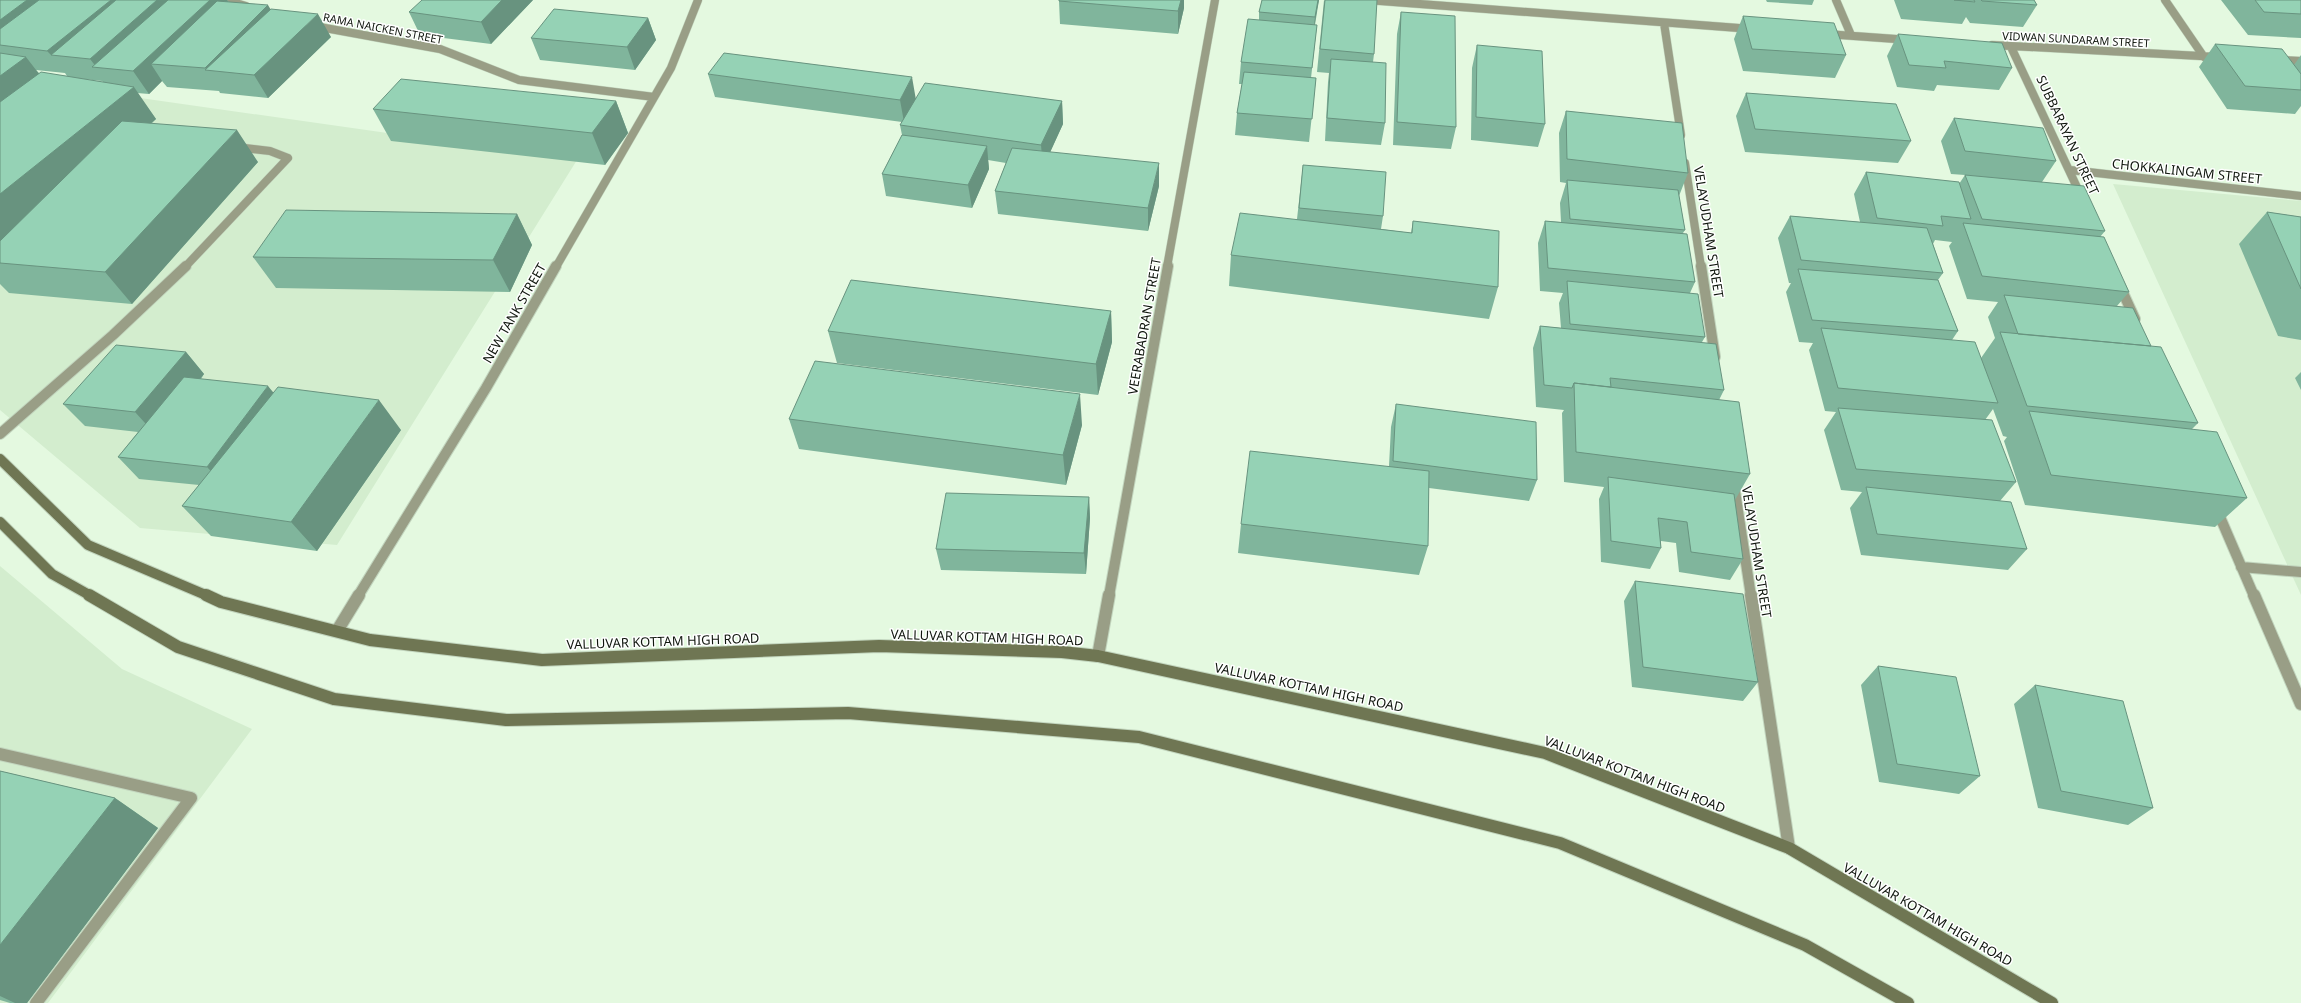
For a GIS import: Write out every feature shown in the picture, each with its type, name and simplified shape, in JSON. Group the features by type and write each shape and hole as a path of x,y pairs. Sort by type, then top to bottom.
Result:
{"main road":[{"name":"VALLUVAR KOTTAM HIGH ROAD","path":"0,459 88,545 221,602 370,640 542,660 879,646 1062,652 1098,656 1545,753 1789,848 2052,1003"},
{"path":"0,522 52,574 178,647 334,699 506,720 848,713 1139,737 1560,843 1805,944 1908,1003"}],"street":[{"path":"225,0 254,8"},
{"name":"NEW TANK STREET","path":"337,631 486,388 654,98 671,68 698,0"},
{"name":"VEERABADRAN STREET","path":"1098,656 1215,0"},
{"path":"1367,0 1757,29"},
{"path":"1836,0 1851,35"},
{"path":"2165,0 2204,57"},
{"name":"RAMA NAICKEN STREET","path":"304,23 440,49 519,80 654,98"},
{"name":"VELAYUDHAM STREET","path":"1664,23 1716,368"},
{"path":"1820,33 1919,40"},
{"name":"VIDWAN SUNDARAM STREET","path":"1980,45 2227,58"},
{"name":"SUBBARAYAN STREET","path":"2011,47 2086,206"},
{"path":"2271,60 2301,61"},
{"path":"0,434 111,338 238,214 288,158 270,151 228,145"},
{"name":"CHOKKALINGAM STREET","path":"2070,170 2301,196"},
{"path":"2117,278 2139,328"},
{"name":"VELAYUDHAM STREET","path":"1733,479 1789,848"},
{"path":"2213,502 2301,704"},
{"path":"2241,567 2301,572"},
{"path":"0,754 191,798 36,1003"}],"shaded area":[{"path":"0,78 577,160 337,545 140,528 0,410"},
{"path":"2113,184 2301,201 2301,595"},
{"path":"0,566 122,669 252,729 48,1003 0,1003"}],"building":[{"path":"0,0 27,0 0,20"},
{"path":"39,0 111,0 47,51 0,45 0,29"},
{"path":"116,0 157,0 90,59 51,55"},
{"path":"168,0 210,0 133,71 92,67"},
{"path":"422,0 502,0 481,22 409,12"},
{"path":"1059,0 1181,0 1178,11"},
{"path":"1262,0 1318,0 1315,17 1259,12"},
{"path":"1325,0 1377,0 1374,54 1320,49"},
{"path":"1954,0 1974,0 1975,2"},
{"path":"1981,0 2034,0 2037,5 1982,1"},
{"path":"2255,0 2301,0 2301,14 2264,12"},
{"path":"217,1 268,5 205,68 151,64"},
{"path":"271,9 318,14 254,75 205,70"},
{"path":"554,9 648,18 627,47 531,38"},
{"path":"1401,12 1455,16 1456,127 1397,122"},
{"path":"1743,16 1834,23 1846,55 1752,49"},
{"path":"1248,19 1317,25 1312,68 1241,62"},
{"path":"1898,34 2002,43 2012,68 1944,61 1946,68 1909,65"},
{"path":"2215,44 2282,49 2301,74 2301,90 2245,86"},
{"path":"1477,45 1542,51 1545,124 1476,117"},
{"path":"0,53 26,57 0,76"},
{"path":"724,53 912,77 900,100 708,74"},
{"path":"1331,59 1386,63 1385,123 1327,118"},
{"path":"41,72 134,87 0,194 0,102"},
{"path":"1244,72 1316,78 1312,119 1237,113"},
{"path":"401,79 616,101 592,133 373,109"},
{"path":"925,83 1062,101 1041,145 900,125"},
{"path":"1746,93 1896,104 1911,141 1755,129"},
{"path":"1566,111 1682,123 1688,173 1567,159"},
{"path":"1954,118 2043,128 2056,161 1965,151"},
{"path":"122,121 237,130 105,272 0,263 0,241"},
{"path":"902,135 987,146 968,185 882,174"},
{"path":"1012,148 1159,163 1148,208 995,191"},
{"path":"1303,165 1386,172 1383,216 1299,208"},
{"path":"1866,172 1959,182 1971,219 1941,216 1943,226 1877,218"},
{"path":"1965,175 2084,186 2105,231 1982,219"},
{"path":"1567,180 1678,190 1685,230 1570,219"},
{"path":"286,210 517,214 493,260 253,257"},
{"path":"2267,212 2301,217 2301,289"},
{"path":"1240,213 1412,233 1413,221 1499,231 1498,287 1231,255"},
{"path":"1790,216 1927,228 1943,273 1801,260"},
{"path":"1545,221 1687,234 1695,282 1548,268"},
{"path":"1963,223 2104,237 2129,292 1982,276"},
{"path":"1798,269 1938,280 1958,331 1812,320"},
{"path":"851,280 1111,311 1096,364 828,331"},
{"path":"1567,281 1698,294 1705,337 1570,324"},
{"path":"2004,295 2133,308 2151,346 2018,334"},
{"path":"1540,326 1716,344 1724,390 1610,378 1611,387 1574,383 1572,388 1544,385"},
{"path":"1821,328 1975,342 1998,403 1838,388"},
{"path":"2000,332 2161,347 2198,423 2027,406"},
{"path":"116,345 186,352 135,412 63,404"},
{"path":"815,361 1080,394 1063,455 789,419"},
{"path":"184,377 268,386 207,467 118,457"},
{"path":"1574,383 1739,402 1750,474 1576,452"},
{"path":"278,387 379,400 291,522 182,506"},
{"path":"1396,404 1536,422 1537,480 1393,461"},
{"path":"1838,408 1992,420 2016,482 1856,469"},
{"path":"2029,411 2217,432 2247,498 2051,475"},
{"path":"1250,451 1429,471 1428,546 1241,524"},
{"path":"1608,477 1734,494 1743,559 1691,552 1687,522 1658,518 1661,548 1611,541"},
{"path":"1866,487 2011,502 2027,549 1877,534"},
{"path":"946,493 1089,497 1084,553 936,549"},
{"path":"1635,581 1743,594 1758,682 1643,667"},
{"path":"1878,666 1956,677 1980,776 1897,764"},
{"path":"2035,685 2123,701 2153,808 2061,791"},
{"path":"0,771 115,798 0,945"}]}
